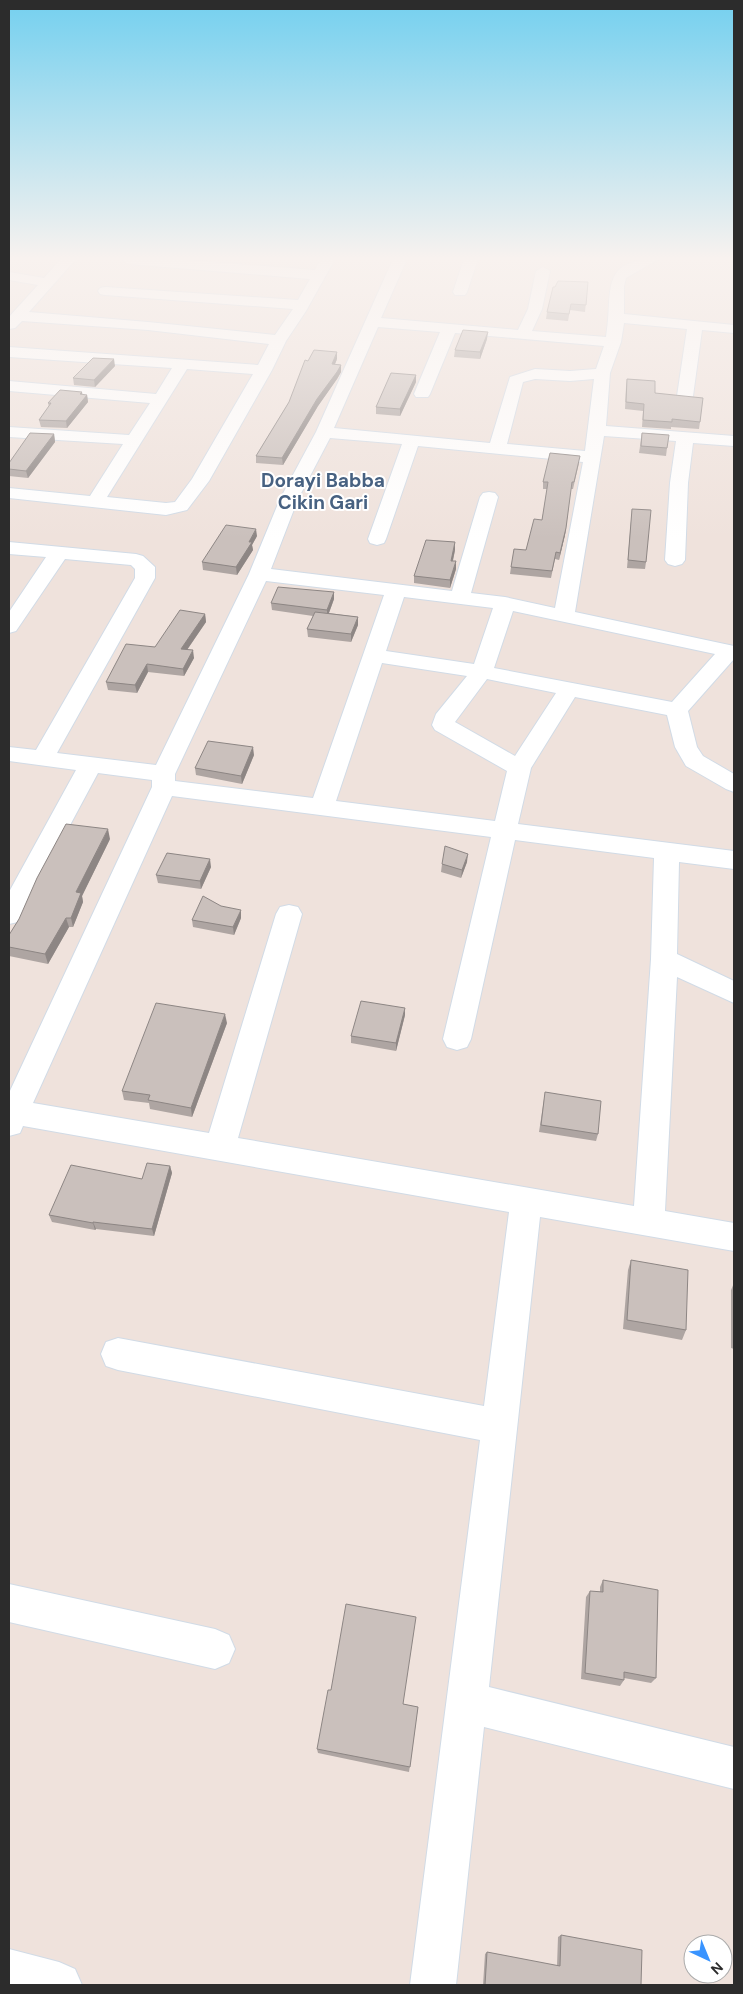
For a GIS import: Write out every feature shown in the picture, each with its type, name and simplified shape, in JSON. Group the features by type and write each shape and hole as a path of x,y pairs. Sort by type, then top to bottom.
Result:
{"street":[{"path":"10,352 264,370"},
{"path":"9,494 166,509 181,506 211,463 274,352"},
{"path":"359,352 324,432 289,498 259,574 11,1118 220,1148 734,1237"},
{"path":"422,394 439,352"},
{"path":"564,615 597,430 602,373 609,352"},
{"path":"685,396 691,352"},
{"path":"94,503 183,364"},
{"path":"497,448 516,380 529,374 572,376 602,373"},
{"path":"9,386 160,399"},
{"path":"597,430 734,441"},
{"path":"9,432 134,440"},
{"path":"324,432 592,457"},
{"path":"675,560 679,483 685,437"},
{"path":"377,539 412,440"},
{"path":"460,598 489,497"},
{"path":"9,548 136,560 145,567 145,578 43,758"},
{"path":"9,627 15,608 59,554"},
{"path":"259,574 506,603 732,652"},
{"path":"322,808 396,590"},
{"path":"506,603 482,672 444,719 443,725 518,768"},
{"path":"677,710 732,652"},
{"path":"374,655 482,672 677,710"},
{"path":"457,1039 518,768 569,689"},
{"path":"677,710 686,747 694,761 734,784"},
{"path":"9,754 92,764 164,781 322,808 734,860"},
{"path":"9,915 92,764"},
{"path":"649,1223 664,959 667,852"},
{"path":"220,1148 289,914"},
{"path":"664,959 734,993"},
{"path":"433,1985 526,1202"},
{"path":"118,1354 500,1426"},
{"path":"9,1603 215,1649"},
{"path":"467,1702 734,1768"},
{"path":"9,1972 59,1985"}],"building":[{"path":"313,352 337,352 332,364 341,365 317,399 282,458 256,456 289,402 305,360 308,361"},
{"path":"93,358 114,359 94,380 73,378"},
{"path":"391,373 416,375 400,409 376,407"},
{"path":"627,379 655,381 655,393 703,398 700,422 672,419 672,422 643,420 644,404 626,402"},
{"path":"60,390 82,392 80,394 87,395 66,421 39,420 51,403 48,403"},
{"path":"30,433 54,434 26,471 9,469 9,463"},
{"path":"642,433 669,435 667,448 641,446"},
{"path":"550,453 580,456 574,482 572,482 566,528 560,553 556,552 552,571 511,567 514,549 526,550 534,519 542,520 548,482 543,482"},
{"path":"632,509 651,510 646,562 628,560"},
{"path":"226,525 256,529 249,542 252,542 236,567 202,562"},
{"path":"426,540 455,542 451,561 456,561 450,580 414,576"},
{"path":"278,587 334,592 327,610 271,603"},
{"path":"180,610 205,614 181,649 193,650 183,669 147,664 135,685 106,682 126,644 155,647"},
{"path":"315,612 358,617 351,634 307,629"},
{"path":"208,741 253,747 241,776 195,768"},
{"path":"66,824 108,829 76,892 81,893 71,918 66,918 45,954 9,947 9,935 19,919 37,878"},
{"path":"445,846 468,854 462,870 442,864"},
{"path":"167,853 210,859 200,881 156,875"},
{"path":"203,896 221,906 241,910 233,927 192,920"},
{"path":"361,1001 405,1008 396,1043 351,1036"},
{"path":"156,1003 225,1014 191,1108 148,1100 150,1095 122,1091"},
{"path":"545,1092 601,1101 598,1134 541,1125"},
{"path":"147,1163 170,1166 152,1229 93,1223 49,1215 71,1165 142,1179"},
{"path":"631,1260 688,1270 686,1330 627,1320"},
{"path":"603,1580 658,1590 656,1678 624,1672 624,1680 585,1673 590,1591 603,1592"},
{"path":"346,1604 416,1617 403,1704 418,1707 410,1767 317,1749 328,1690 331,1690"},
{"path":"561,1935 642,1950 641,1985 485,1985 487,1952 560,1966"}],"district":[{"name":"Dorayi Babba Cikin Gari","path":"323,491"}]}
